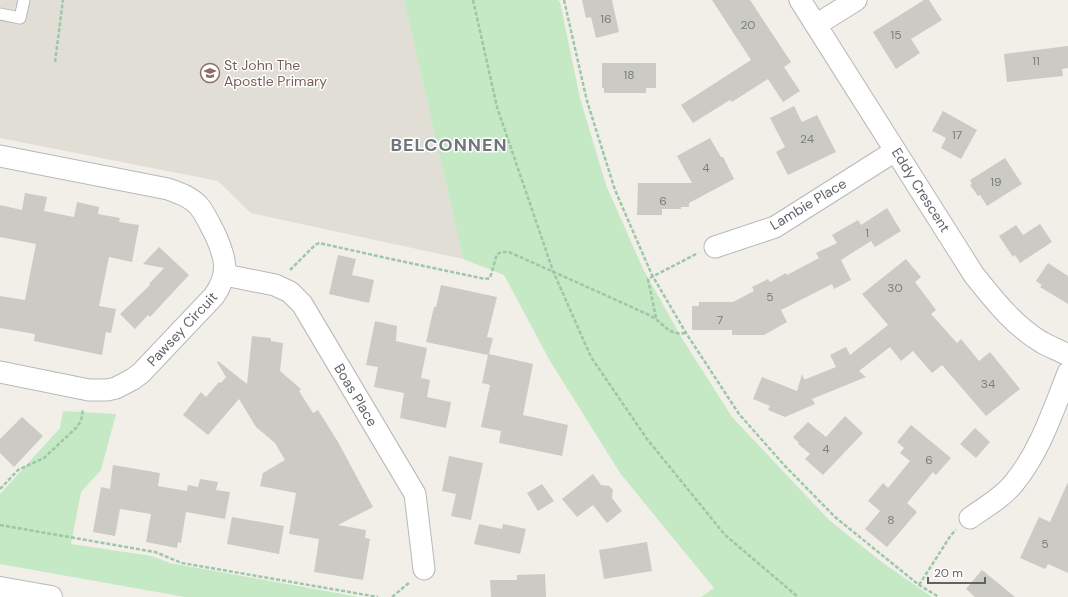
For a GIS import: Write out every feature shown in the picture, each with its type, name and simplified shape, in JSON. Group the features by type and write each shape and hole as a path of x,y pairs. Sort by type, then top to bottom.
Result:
{"main road":[{"path":"0,588 51,597"}],"street":[{"name":"Eddy Crescent","path":"800,0 974,275 998,306 1012,320 1042,342 1068,355"},
{"path":"816,25 856,0"},
{"name":"Lambie Place","path":"715,247 775,226 896,150"},
{"name":"Pawsey Circuit","path":"0,156 168,189 184,194 197,205 208,220 224,253 225,275 221,286 214,296 133,380 116,388 107,390 85,389 0,372"},
{"name":"Boas Place","path":"225,275 275,285 290,292 302,304 415,494 424,569"},
{"path":"970,518 1006,492 1033,456 1041,441 1068,373"}],"lane":[{"path":"0,14 20,18 24,0"}],"path":[{"path":"55,62 63,0"},
{"path":"473,0 497,107 553,271 591,358 646,439 725,535 798,597"},
{"path":"564,0 587,101 615,190 652,275 686,333 739,414 785,466 835,517 919,584 939,597"},
{"path":"275,285 315,245 319,243 391,260 486,279 490,278 497,254 502,252 510,252 656,318 671,332 678,334 686,333"},
{"path":"656,318 648,279 652,275 693,255 715,247"},
{"path":"0,489 18,470 44,458 76,428 81,421 85,389"},
{"path":"919,584 951,535 970,518"},
{"path":"0,525 155,552 182,563 378,597"}],"shaded area":[{"name":"St John The Apostle Primary","path":"0,0 404,0 463,259 251,213 218,181 0,138"}],"green space":[{"path":"404,0 558,0 560,2 580,98 606,185 643,269 683,340 732,417 829,520 883,563 932,597 701,597 714,588 620,473 550,361 504,275 463,259"},
{"path":"63,411 116,414 101,470 81,492 71,544 152,556 170,563 359,597 185,597 0,564 0,494 60,428"}],"building":[{"path":"582,0 612,0 619,32 596,38 591,17 586,18"},
{"path":"712,0 750,0 791,62 784,67 800,91 783,102 768,79 732,102 730,100 693,123 681,105 751,60"},
{"path":"924,0 929,0 942,20 911,39 920,53 896,69 873,32"},
{"path":"1068,46 1068,68 1062,69 1063,76 1007,82 1004,54"},
{"path":"602,63 656,63 656,88 646,88 646,93 604,93 604,88 602,88"},
{"path":"794,106 802,122 817,115 836,152 788,175 776,152 785,147 770,118"},
{"path":"943,111 977,130 961,159 941,148 946,138 932,131"},
{"path":"710,138 721,157 723,157 734,179 689,203 689,207 681,207 681,209 662,209 662,215 637,215 638,183 692,183 677,156"},
{"path":"1005,158 1022,184 987,206 980,195 978,196 970,185 972,184 970,180"},
{"path":"25,193 47,197 44,211 74,217 77,202 99,207 98,214 120,218 119,222 139,225 132,262 109,257 99,306 116,309 111,333 106,332 102,355 34,341 35,334 0,328 0,296 25,300 36,244 0,237 0,205 22,210"},
{"path":"887,208 901,231 875,247 871,241 841,260 851,280 834,289 832,284 781,310 787,322 764,335 732,335 732,330 692,330 692,306 699,306 699,302 733,302 754,291 752,287 768,279 770,282 786,273 787,275 819,258 816,253 837,243 832,235 858,220 861,225"},
{"path":"1040,224 1052,242 1020,263 1015,255 1013,257 999,236 1016,225 1023,235"},
{"path":"159,247 189,275 150,317 148,315 135,329 120,314 150,285 149,284 164,268 143,264"},
{"path":"338,255 356,259 352,275 374,280 369,303 329,294"},
{"path":"906,259 921,277 915,282 936,310 931,314 957,343 961,339 979,361 990,352 1020,389 986,416 942,365 932,373 913,351 901,361 890,347 859,371 866,377 812,399 815,404 785,417 768,410 770,406 753,399 762,377 797,391 802,374 804,379 806,379 836,367 830,355 846,347 850,355 888,325 862,294"},
{"path":"1048,263 1068,276 1068,304 1040,287 1042,285 1036,281"},
{"path":"441,285 497,297 487,337 493,338 489,354 533,364 523,415 568,425 562,456 499,443 501,431 481,427 490,385 482,383 488,355 426,342"},
{"path":"375,321 397,326 396,341 427,348 421,378 430,380 427,397 451,402 446,428 400,418 404,393 374,387 378,367 366,365"},
{"path":"252,336 271,338 271,341 283,343 280,371 301,389 299,391 313,413 318,410 338,442 373,507 338,525 366,530 365,538 370,539 363,580 314,572 319,539 289,534 296,493 260,486 263,473 285,460 275,443 256,427 239,399 208,435 183,415 201,392 206,397 219,382 221,383 226,377 217,362 218,361 247,384"},
{"path":"845,416 863,433 823,475 805,459 810,454 798,444 799,443 793,437 808,422 826,437"},
{"path":"22,417 43,436 14,467 0,453 0,439"},
{"path":"911,425 951,458 936,475 933,472 907,503 917,512 887,547 865,529 880,511 868,501 883,483 888,488 910,461 900,453 904,448 897,442"},
{"path":"975,428 990,442 976,458 960,444"},
{"path":"449,456 483,463 471,520 451,516 456,494 442,491"},
{"path":"113,465 160,473 158,486 187,491 188,485 198,487 200,479 218,482 216,490 230,492 225,519 186,512 181,543 178,542 177,548 146,542 151,514 120,509 115,536 93,532 101,487 110,489"},
{"path":"593,474 601,485 609,486 613,490 612,498 622,511 607,523 593,505 577,517 562,499"},
{"path":"1068,482 1068,573 1048,564 1045,569 1020,558 1039,517 1050,522"},
{"path":"542,484 554,501 538,511 527,493"},
{"path":"232,517 284,526 279,554 227,544"},
{"path":"479,524 502,529 503,524 526,529 520,554 474,544"},
{"path":"647,542 652,571 604,579 599,550"},
{"path":"982,570 1015,597 975,597 966,589"},
{"path":"545,574 546,597 491,597 490,580 517,580 517,575"}],"place":[{"name":"St John The Apostle Primary","path":"210,73"}],"district":[{"name":"BELCONNEN","path":"449,145"}]}
